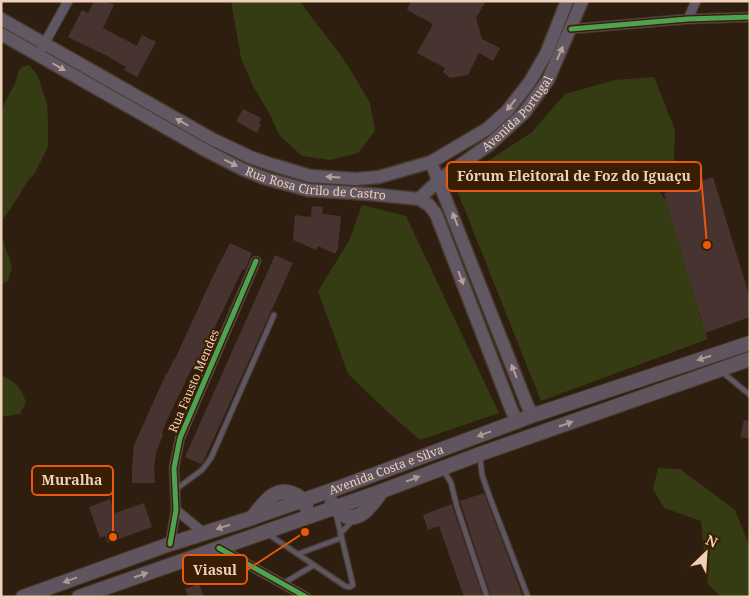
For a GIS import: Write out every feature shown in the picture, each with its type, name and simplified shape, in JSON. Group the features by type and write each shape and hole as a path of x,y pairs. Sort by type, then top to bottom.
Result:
{"main road":[{"name":"Avenida Portugal","path":"208,144 310,176 356,179 379,177 431,162 487,129 507,111 529,83 546,54 567,1"},
{"name":"Avenida Portugal","path":"419,199 439,180 490,144 524,113 548,80 582,1"},
{"path":"1,19 208,144"},
{"name":"Rua Rosa Cirilo de Castro","path":"1,34 208,144 242,169 264,178 308,190 419,199"},
{"path":"431,162 528,407 534,415"},
{"path":"308,190 310,176"},
{"path":"419,199 429,205 436,214 512,411 518,422"},
{"name":"Avenida Costa e Silva","path":"303,500 534,415 750,342"},
{"name":"Avenida Costa e Silva","path":"78,597 303,519 442,467 750,359"},
{"path":"338,488 331,500 334,508 341,514 349,517 362,514 382,491"},
{"path":"23,597 170,544 252,518 266,501 277,492 292,493 303,500 307,509 303,519"}],"street":[{"path":"38,55 68,1"},
{"path":"688,19 696,1"},
{"path":"571,29 688,19 750,17"},
{"name":"Rua Fausto Mendes","path":"170,544 176,510 174,468 180,438 256,261"},
{"path":"176,510 204,533"},
{"path":"218,548 306,597"}],"lane":[{"path":"175,490 202,470 211,458 274,315"},
{"path":"720,370 750,395"},
{"path":"480,454 482,475 528,597"},
{"path":"442,467 451,483 457,507 487,597"},
{"path":"265,532 345,586 350,587 353,585 334,508"},
{"path":"298,554 341,536 356,516"},
{"path":"282,584 314,565"}],"green space":[{"path":"231,1 300,1 340,54 370,103 375,131 358,153 330,160 302,156 280,136 253,86 241,58"},
{"path":"29,65 38,76 47,104 48,147 35,173 27,182 3,220 1,233 1,110 15,83 20,68"},
{"path":"654,77 675,130 674,160 659,191 680,220 699,315 708,339 541,401 454,183 532,132 565,94 615,80"},
{"path":"362,205 406,216 499,413 420,440 348,374 318,291 349,241"},
{"path":"1,234 12,267 8,281 1,284"},
{"path":"1,375 14,383 22,392 26,402 20,414 1,417"},
{"path":"658,468 680,469 735,510 750,547 750,597 721,597 707,583 701,521 664,508 653,489"}],"building":[{"path":"94,1 106,1 114,5 103,28 137,46 142,35 156,42 137,77 124,70 126,67 68,37 82,10 88,13"},
{"path":"411,1 486,1 476,18 482,39 500,48 493,61 479,53 468,75 450,78 443,72 445,68 417,53 433,24 407,10"},
{"path":"243,109 261,118 259,124 261,125 257,133 236,121"},
{"path":"713,177 750,298 750,317 705,333 664,193"},
{"path":"312,206 323,207 322,214 341,216 338,249 335,254 318,246 316,250 293,240 295,215 311,217"},
{"path":"230,243 252,253 197,367 193,366 168,418 156,453 155,483 132,483 134,445 166,374 175,359"},
{"path":"275,255 293,263 201,464 185,457"},
{"path":"744,420 750,421 750,439 740,437"},
{"path":"484,493 523,597 491,597 460,501"},
{"path":"110,499 115,513 144,503 152,527 108,543 105,536 100,538 89,507"},
{"path":"452,504 483,597 464,597 439,526 428,530 423,515"},
{"path":"199,584 204,597 189,597 185,589"}],"cycle path":[{"path":"571,29 688,19 750,17"},
{"path":"170,544 176,510 174,468 180,438 256,261"},
{"path":"219,548 306,597"}],"place":[{"name":"Fórum Eleitoral de Foz do Iguaçu","path":"707,245"},
{"name":"Viasul","path":"305,532"},
{"name":"Muralha","path":"113,537"}]}
